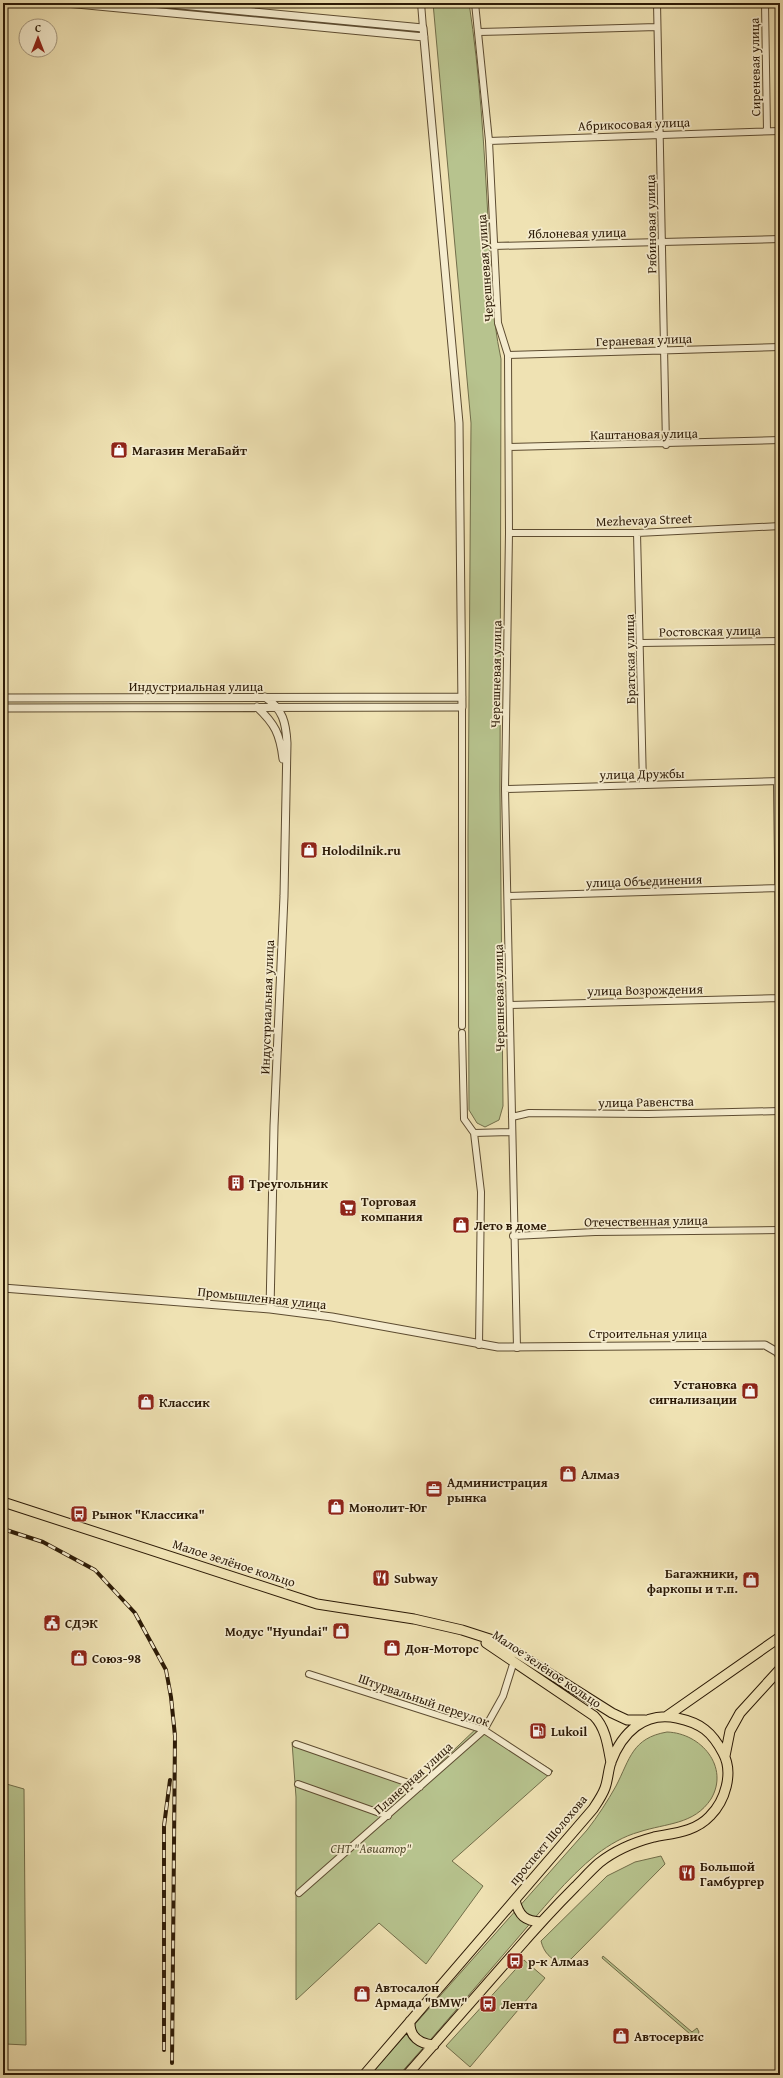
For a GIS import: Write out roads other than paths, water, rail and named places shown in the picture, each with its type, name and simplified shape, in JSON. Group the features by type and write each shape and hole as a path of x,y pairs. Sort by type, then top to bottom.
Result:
{"main road":[{"name":"Малое зелёное кольцо","path":"3,1502 317,1604 414,1619 462,1630 492,1640 517,1653 612,1713 628,1720 646,1720"},
{"name":"Малое зелёное кольцо","path":"462,1630 514,1661 598,1720 607,1740 611,1763"},
{"path":"667,1716 780,1638"},
{"path":"725,1756 730,1731 740,1713 780,1669"},
{"name":"проспект Шолохова","path":"364,2075 593,1809 605,1789 611,1763 619,1743 631,1729 646,1720 667,1716 695,1722 715,1738 725,1756 728,1772 726,1790 720,1804 710,1817 691,1829 668,1836 655,1837 626,1847 600,1863 541,1922 407,2075"},
{"path":"515,1900 522,1917 531,1921 541,1922"},
{"path":"410,2021 410,2027 416,2039 423,2043 434,2045"}],"street":[{"path":"66,3 90,4 424,37"},
{"path":"160,3 423,28"},
{"path":"421,3 459,423 462,697 462,1026"},
{"name":"Черешневая улица","path":"475,3 489,141 498,323 508,355 509,533 505,788 516,1348"},
{"name":"Рябиновая улица","path":"656,3 666,445"},
{"name":"Сиреневая улица","path":"765,3 768,132"},
{"path":"479,32 657,27"},
{"name":"Абрикосовая улица","path":"489,141 780,131"},
{"name":"Яблоневая улица","path":"494,246 780,239"},
{"name":"Гераневая улица","path":"508,355 780,347"},
{"name":"Каштановая улица","path":"509,447 666,445 780,440"},
{"name":"Mezhevaya Street","path":"509,533 637,532 780,526"},
{"name":"Братская улица","path":"637,532 641,644 643,785"},
{"name":"Ростовская улица","path":"641,644 780,641"},
{"path":"265,697 278,707"},
{"name":"Индустриальная улица","path":"3,698 462,697"},
{"path":"61,698 61,707"},
{"path":"99,698 99,707"},
{"path":"257,707 276,729 281,743 287,789"},
{"name":"Индустриальная улица","path":"270,1309 274,1126 287,789 286,725 278,707"},
{"name":"Индустриальная улица","path":"3,708 462,707"},
{"path":"779,782 780,1020"},
{"name":"улица Дружбы","path":"505,788 779,782"},
{"name":"улица Объединения","path":"508,896 779,888"},
{"name":"улица Возрождения","path":"510,1004 780,998"},
{"path":"462,1033 464,1119 474,1133 481,1192 482,1229 480,1345"},
{"name":"улица Равенства","path":"512,1118 529,1113 640,1114 780,1111"},
{"path":"474,1133 512,1132"},
{"name":"Отечественная улица","path":"513,1236 596,1232 780,1230"},
{"name":"Промышленная улица","path":"3,1288 270,1309 332,1317 480,1345 516,1348"},
{"name":"Строительная улица","path":"516,1348 585,1345 765,1345 779,1353"},
{"name":"Планерная улица","path":"299,1893 484,1730 503,1696 514,1661"},
{"name":"Штурвальный переулок","path":"309,1674 484,1730 548,1772"},
{"path":"296,1744 420,1787"},
{"path":"298,1784 388,1816"}],"railway":[{"path":"3,1529 43,1542 95,1570 135,1613 166,1670 171,1697 175,1736 172,2063"},
{"path":"164,2050 164,1826 170,1780"}],"place":[{"name":"Магазин МегаБайт","path":"119,450"},
{"name":"Holodilnik.ru","path":"309,850"},
{"name":"Треугольник","path":"236,1183"},
{"name":"Торговая компания","path":"348,1208"},
{"name":"Лето в доме","path":"461,1225"},
{"name":"Установка сигнализации","path":"750,1391"},
{"name":"Классик","path":"146,1402"},
{"name":"Алмаз","path":"568,1474"},
{"name":"Администрация рынка","path":"434,1489"},
{"name":"Монолит-Юг","path":"336,1507"},
{"name":"Рынок \"Классика\"","path":"79,1514"},
{"name":"Subway","path":"381,1578"},
{"name":"Багажники, фаркопы и т.п.","path":"751,1580"},
{"name":"СДЭК","path":"52,1623"},
{"name":"Модус \"Hyundai\"","path":"341,1631"},
{"name":"Дон-Моторс","path":"392,1648"},
{"name":"Союз-98","path":"79,1658"},
{"name":"Lukoil","path":"538,1731"},
{"name":"Большой Гамбургер","path":"687,1873"},
{"name":"р-к Алмаз","path":"515,1961"},
{"name":"Автосалон Армада \"BMW\"","path":"362,1994"},
{"name":"Лента","path":"488,2004"},
{"name":"Автосервис","path":"621,2036"}],"park label":[{"name":"СНТ \"Авиатор\"","path":"371,1848"}]}
